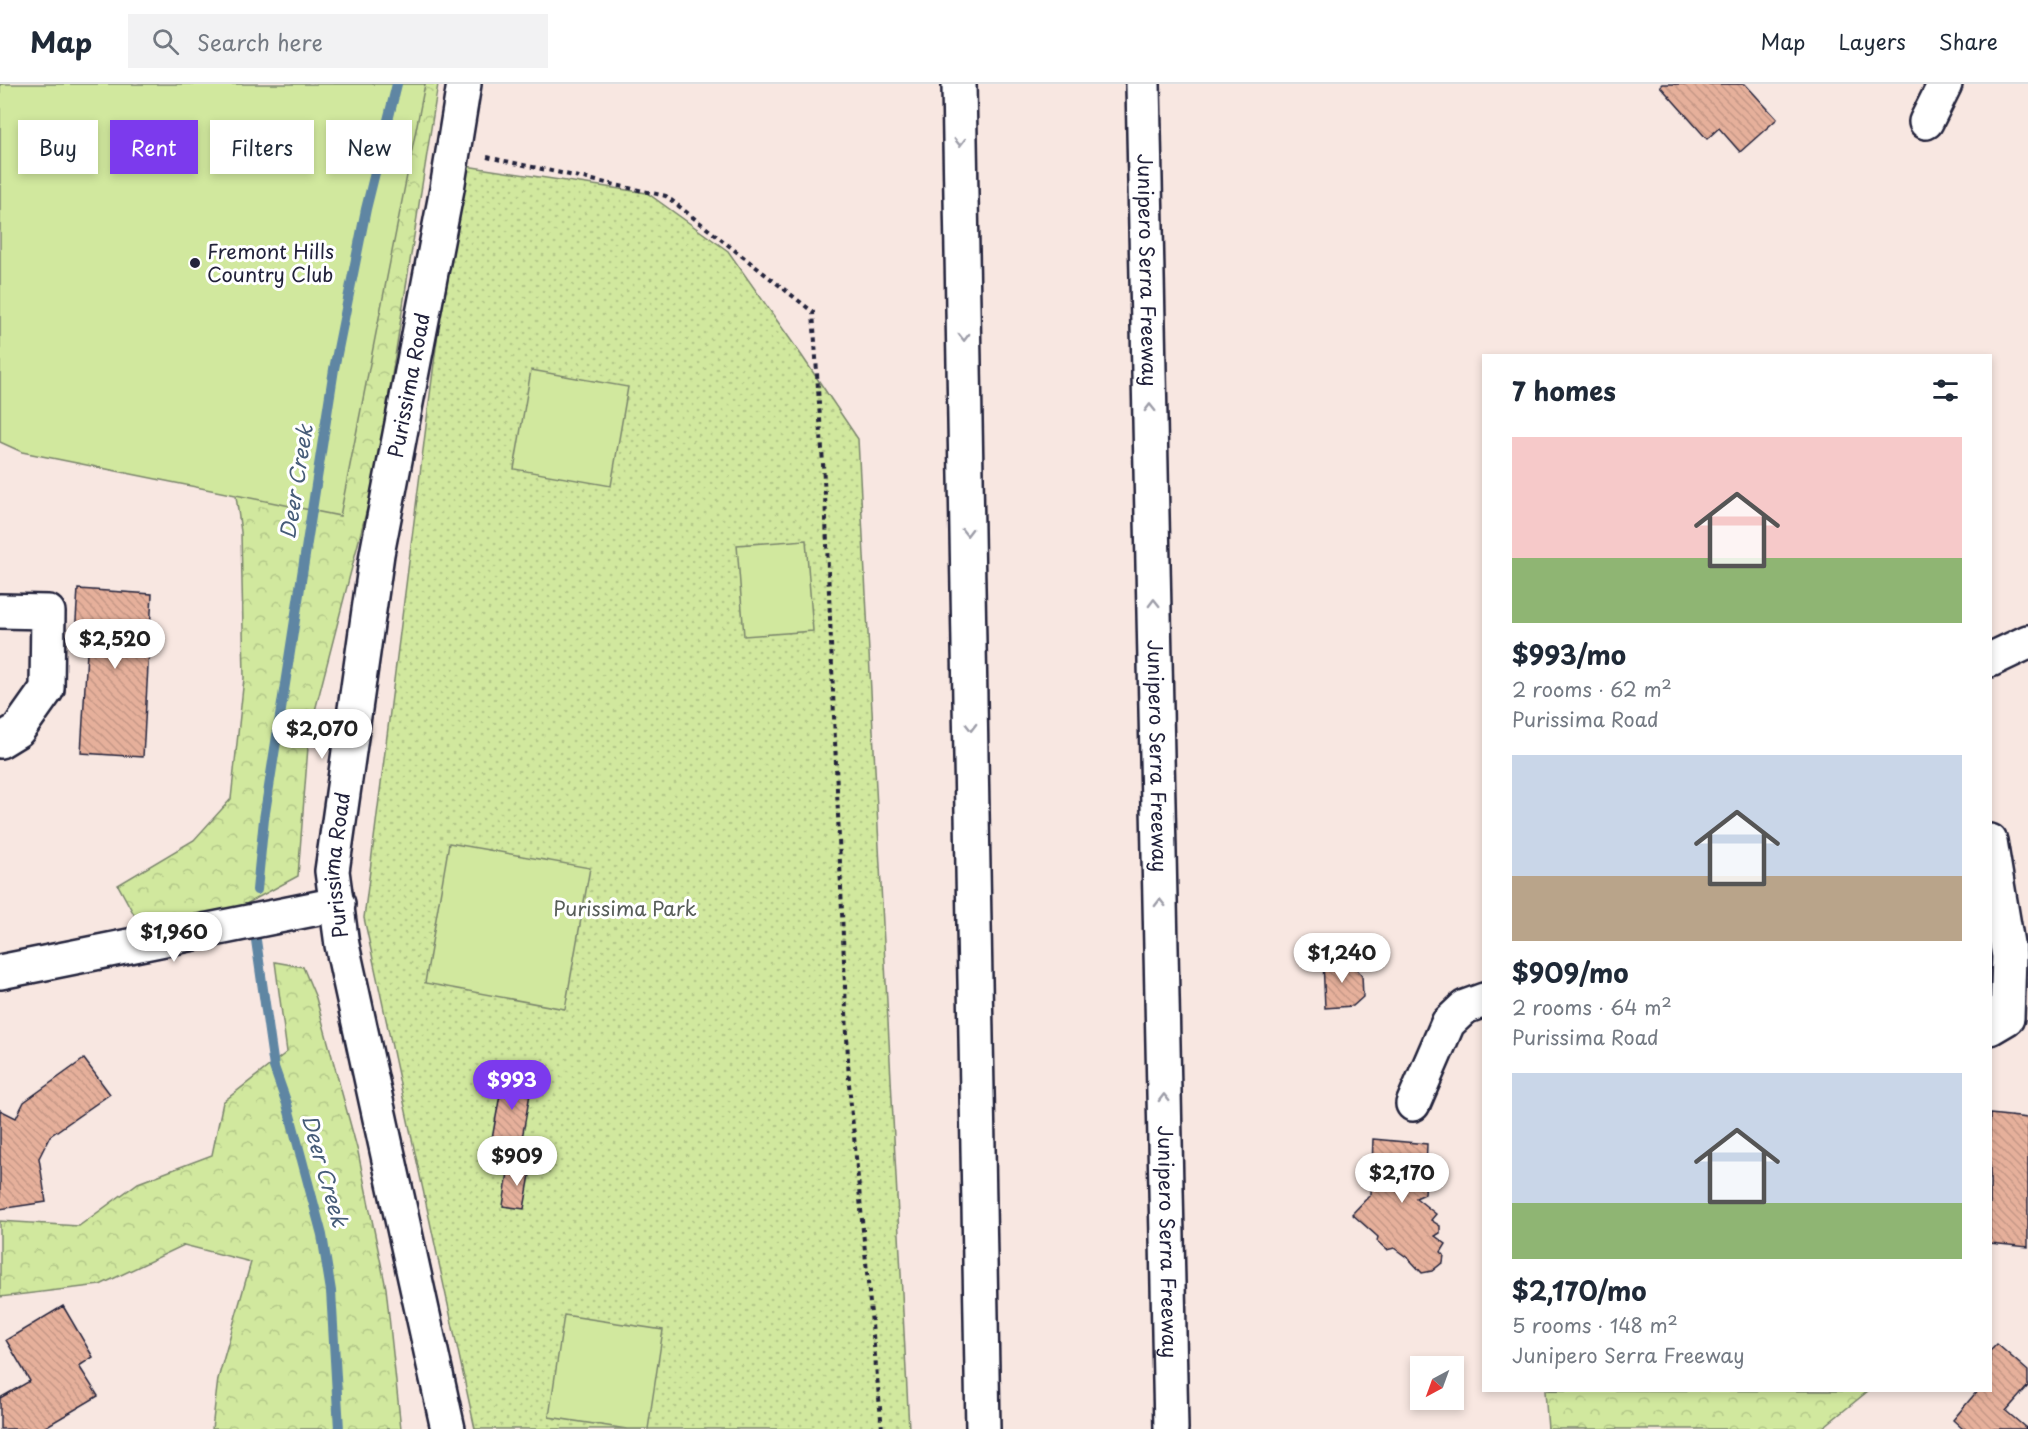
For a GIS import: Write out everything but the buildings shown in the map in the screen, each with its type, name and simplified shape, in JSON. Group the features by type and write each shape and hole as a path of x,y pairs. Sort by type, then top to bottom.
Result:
{"main road":[{"name":"Purissima Road","path":"448,1429 342,945 332,871 377,554 447,189 464,84"},
{"path":"959,84 983,1429"},
{"name":"Junipero Serra Freeway","path":"1143,84 1171,1429"},
{"path":"1926,122 1945,84"},
{"path":"0,611 48,612 48,623 47,690 18,730 0,741"},
{"path":"1992,659 2028,642"},
{"path":"1992,853 2009,956 2007,1018 1992,1027"},
{"path":"0,972 338,904"},
{"path":"1413,1104 1448,1023 1464,1007 1482,1001"}],"path":[{"path":"452,149 666,196 813,312 825,495 849,1084 882,1429"}],"green space":[{"name":"Fremont Hills Country Club","path":"0,84 425,84 412,150 412,120 326,120 326,174 407,174 340,516 22,452 0,442"},
{"path":"334,84 438,84 377,470 309,734 298,876 220,918 136,918 118,885 194,840 231,799 244,678 241,532 221,388 301,174 314,174 314,138"},
{"name":"Purissima Park","path":"459,165 647,193 728,251 858,439 909,1429 475,1429 364,918"},
{"path":"531,370 628,387 611,486 514,469"},
{"path":"806,540 813,631 744,636 737,545"},
{"path":"449,843 590,868 565,1009 425,983"},
{"path":"275,962 303,967 316,998 358,1152 386,1288 401,1429 212,1429 218,1379 251,1262 184,1245 100,1285 0,1297 0,1221 79,1226 138,1183 212,1155 223,1102 287,1052"},
{"path":"564,1315 663,1330 648,1429 627,1429 549,1417"},
{"path":"1545,1392 1867,1392 1821,1429 1548,1429"}],"waterway":[{"name":"Deer Creek","path":"257,890 264,819 334,369 366,209 397,84"},
{"name":"Deer Creek","path":"254,926 274,1067 287,1104 322,1235 331,1291 339,1429"}],"place":[{"name":"Fremont Hills Country Club","path":"195,263"}]}
